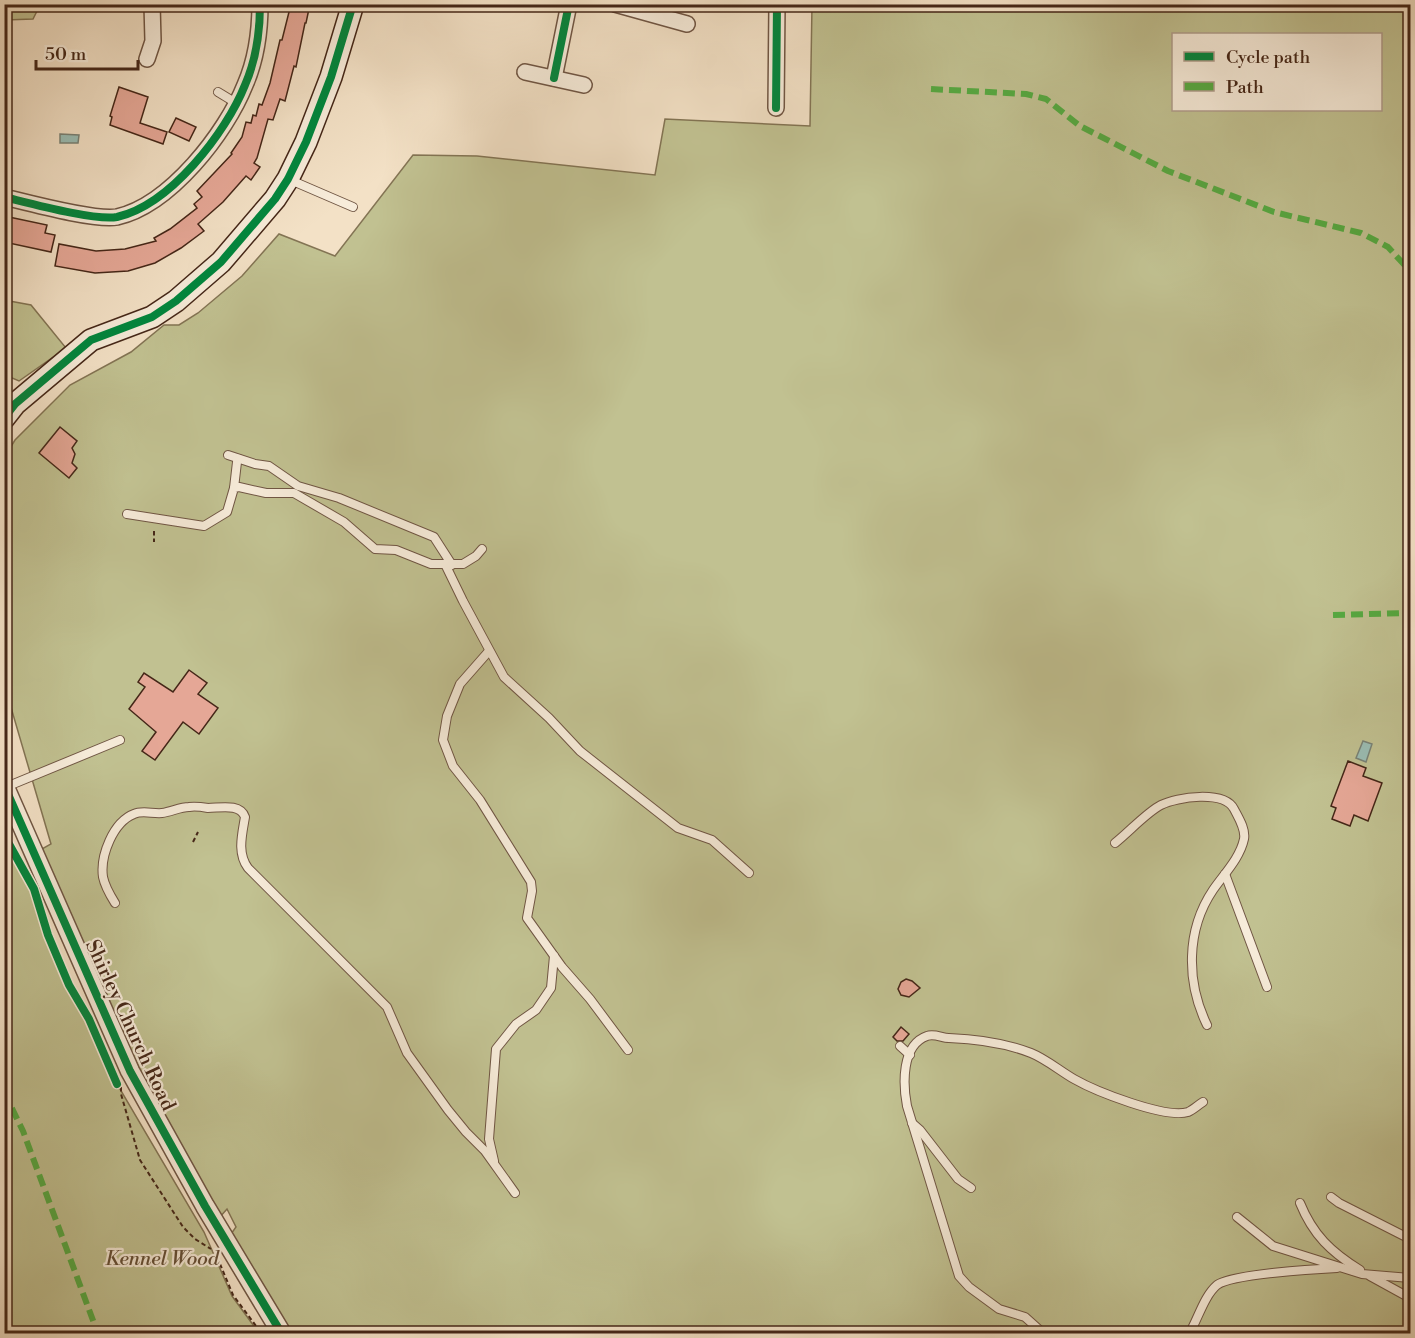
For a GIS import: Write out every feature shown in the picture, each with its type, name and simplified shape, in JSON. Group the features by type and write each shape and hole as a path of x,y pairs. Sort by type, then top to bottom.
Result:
{"main road":[{"path":"4,418 15,404 91,340 152,317 176,301 221,262 275,199 288,179 306,142 331,77 353,4"}],"street":[{"path":"147,59 153,42 152,4"},
{"path":"4,197 70,211 116,217 143,206 184,174 199,159 236,103 245,85 257,45 260,4"},
{"path":"554,78 569,4"},
{"path":"615,4 687,24"},
{"path":"776,108 777,4"},
{"path":"525,72 584,85"},
{"name":"Shirley Church Road","path":"5,786 130,1071 205,1206 282,1334"}],"lane":[{"path":"218,92 236,103"},
{"path":"288,179 353,207"},
{"path":"228,455 268,466 298,486 339,498 434,537 489,651 504,676 549,717 580,751 678,828 712,840 749,873"},
{"path":"127,514 204,526 227,512 239,459"},
{"path":"234,488 266,493 294,493 344,522 375,549 396,550 430,564 464,564 482,549"},
{"path":"489,651 459,684 447,716 443,740 453,766 480,800 531,882 532,891 527,918 628,1050"},
{"path":"5,786 120,740"},
{"path":"1114,843 1159,806 1173,801 1215,797 1231,804 1240,822 1244,839 1237,856 1200,911 1193,938 1194,991 1207,1025"},
{"path":"115,903 106,889 103,863 112,835 118,825 127,818 140,812 161,813 188,807 226,807 243,812 245,818 241,853 243,861 387,1008 407,1053 448,1110 484,1151 515,1193"},
{"path":"1225,874 1267,987"},
{"path":"495,1166 489,1139 496,1050 516,1024 536,1010 551,988 554,956"},
{"path":"1044,1334 1025,1317 999,1309 969,1287 959,1276 911,1122 904,1092 904,1072 913,1049 925,1036 977,1039 1033,1054 1097,1091 1137,1104 1175,1113 1189,1111 1203,1102"},
{"path":"900,1046 910,1055"},
{"path":"911,1122 920,1130 958,1179 971,1188"},
{"path":"1331,1197 1410,1239"},
{"path":"1300,1203 1310,1226 1318,1237 1365,1274 1410,1298"},
{"path":"1237,1217 1273,1246 1365,1274 1410,1278"},
{"path":"1189,1334 1212,1291 1219,1284 1232,1278 1304,1269 1346,1268"}],"path":[{"path":"154,531 154,542"},
{"path":"193,842 198,832"}],"green space":[{"path":"4,5 40,5 33,19 5,20"},
{"path":"812,5 1410,5 1410,1333 287,1333 231,1234 236,1227 227,1209 219,1218 124,1042 40,850 51,844 5,687 4,458 15,440 70,385 131,352 164,325 179,325 198,313 242,276 279,234 335,256 413,155 477,156 655,175 665,119 810,126"},
{"path":"4,300 31,305 66,348 19,381 5,375"},
{"name":"Kennel Wood","path":"4,835 34,889 48,935 69,985 89,1019 117,1084 204,1232 232,1296 259,1333 5,1333"}],"water":[{"path":"60,134 79,135 78,143 60,143"},
{"path":"1363,741 1372,744 1366,762 1356,758"}],"building":[{"path":"291,4 310,4 296,67 294,66 285,101 280,99 273,120 268,119 254,163 260,167 251,180 246,176 223,202 198,224 204,231 155,263 128,271 95,273 55,266 59,244 96,251 125,249 156,241 154,238 197,208 194,204 202,197 197,191 232,154 242,137 246,122 251,123 253,115 256,116 259,104 262,105"},
{"path":"119,87 148,97 140,123 167,132 163,144 110,125 112,117 110,116"},
{"path":"176,118 196,127 189,141 169,132"},
{"path":"9,217 47,225 45,233 55,235 51,252 4,242 4,224 8,225"},
{"path":"60,427 77,441 72,448 75,454 72,463 77,468 69,478 39,453"},
{"path":"189,670 207,683 198,694 218,708 199,734 183,722 155,760 142,751 156,732 129,709 145,687 138,682 144,673 173,692"},
{"path":"1348,761 1366,768 1363,776 1382,783 1368,821 1354,815 1350,826 1332,819 1336,808 1331,806"},
{"path":"906,979 920,988 909,997 901,995 898,989 901,982"},
{"path":"901,1027 909,1034 903,1041 897,1041 893,1037"}],"marked path":[{"path":"931,89 1026,94 1046,99 1080,126 1168,171 1274,212 1361,233 1388,247 1410,271"},
{"path":"1333,615 1410,613"},
{"path":"4,1092 23,1131 98,1334"}],"cycle path":[{"path":"4,197 62,211 107,218 137,210 157,198 176,183 210,145 236,104 255,56 260,4"},
{"path":"4,418 15,404 91,340 152,317 176,301 221,262 275,199 288,179 306,142 331,77 353,4"},
{"path":"554,78 569,4"},
{"path":"776,108 777,4"},
{"path":"4,785 130,1071 205,1206 282,1334"},
{"path":"4,835 34,889 48,935 69,985 89,1019 117,1084"}]}
